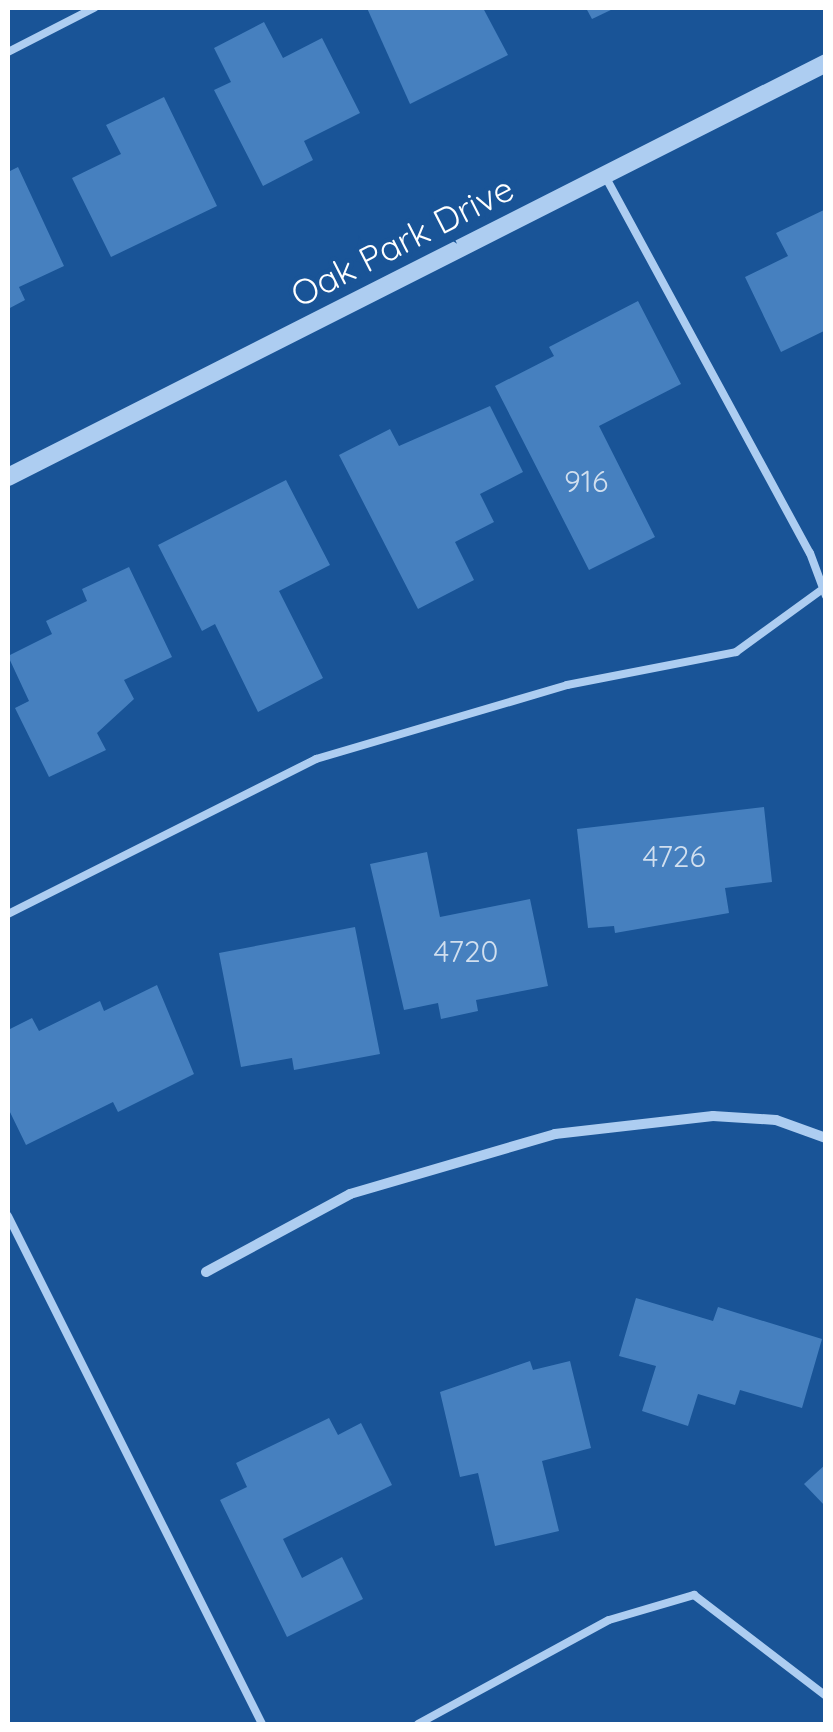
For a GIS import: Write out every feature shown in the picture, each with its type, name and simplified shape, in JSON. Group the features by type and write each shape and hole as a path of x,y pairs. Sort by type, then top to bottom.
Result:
{"street":[{"name":"Oak Park Drive","path":"8,477 826,63"},
{"path":"206,1272 350,1194 555,1134 713,1116 776,1120 826,1138"}],"lane":[{"path":"8,52 94,8"},
{"path":"8,914 316,759 567,685 736,652 823,594 810,552 604,175"},
{"path":"8,1216 262,1724"},
{"path":"418,1724 609,1620 694,1595 826,1696"}],"building":[{"path":"367,8 483,8 508,55 410,104"},
{"path":"586,8 615,8 592,19"},
{"path":"264,22 283,58 322,38 360,113 304,141 313,160 263,186 214,90 231,82 214,48"},
{"path":"164,97 217,206 111,257 72,178 121,154 106,125"},
{"path":"18,167 64,266 19,287 25,300 8,309 8,172"},
{"path":"826,209 826,330 781,352 745,277 788,256 776,233"},
{"path":"638,301 681,384 599,426 655,537 589,570 495,386 554,356 549,347"},
{"path":"490,406 523,472 480,494 494,522 455,542 474,580 418,609 339,455 390,429 399,446"},
{"path":"286,480 330,565 279,591 323,678 258,712 215,624 202,631 158,545"},
{"path":"129,567 172,657 124,680 134,699 97,733 106,750 49,777 15,708 29,701 8,656 52,634 46,621 87,601 82,589"},
{"path":"764,807 772,882 725,888 729,913 615,933 614,926 588,928 577,829"},
{"path":"427,852 440,917 530,899 548,986 476,1000 478,1011 441,1019 438,1003 404,1010 370,864"},
{"path":"355,927 380,1054 294,1070 292,1058 241,1067 219,953"},
{"path":"157,985 194,1074 118,1112 113,1102 26,1145 8,1108 8,1030 32,1018 39,1031 100,1001 104,1011"},
{"path":"636,1298 713,1321 718,1307 822,1339 802,1408 740,1390 735,1405 698,1394 688,1426 642,1411 656,1366 619,1356"},
{"path":"530,1361 533,1370 570,1361 591,1448 542,1461 559,1531 495,1546 478,1473 460,1477 440,1392"},
{"path":"329,1418 338,1435 361,1423 392,1485 283,1539 302,1578 342,1557 363,1599 287,1637 220,1500 247,1487 236,1463"},
{"path":"826,1464 826,1507 804,1484"}]}
